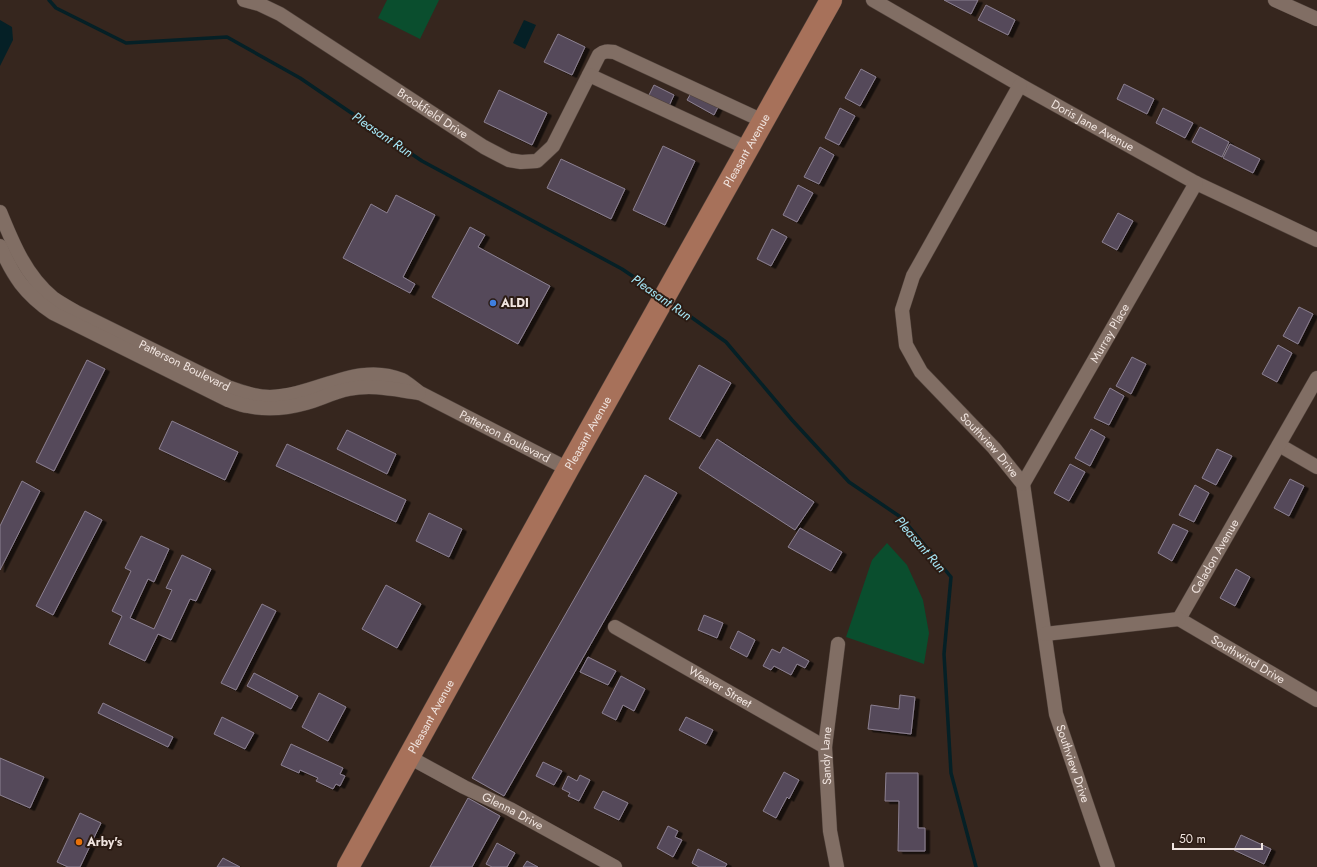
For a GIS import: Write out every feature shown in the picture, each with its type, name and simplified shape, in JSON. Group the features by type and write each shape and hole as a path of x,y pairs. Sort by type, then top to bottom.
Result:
{"main road":[{"name":"Pleasant Avenue","path":"348,867 568,469 831,0"}],"street":[{"name":"Brookfield Drive","path":"244,0 259,4 280,14 484,147 509,160 521,162 537,161 553,146 599,55 603,51 614,52 763,121"},
{"name":"Doris Jane Avenue","path":"873,0 1020,85 1196,183 1317,240"},
{"path":"1275,0 1317,19"},
{"path":"590,75 748,148"},
{"name":"Southview Drive","path":"1020,85 913,276 902,310 906,345 921,372 994,448 1023,484 1056,714 1108,867"},
{"name":"Murray Place","path":"1023,484 1196,183"},
{"name":"Patterson Boulevard","path":"0,212 16,250 25,266 34,278 54,298 76,312 228,387 243,392 269,397 299,392 356,376 372,374 388,376 404,381 420,393 568,469"},
{"name":"Patterson Boulevard","path":"0,246 8,265 18,281 39,304 53,313 228,400 247,406 267,408 305,404 349,389 365,387 420,393"},
{"name":"Celadon Avenue","path":"1179,619 1317,378"},
{"path":"1279,444 1317,467"},
{"path":"1045,634 1179,619"},
{"name":"Southwind Drive","path":"1179,619 1317,700"},
{"name":"Weaver Street","path":"615,627 825,747"},
{"name":"Sandy Lane","path":"837,867 830,831 825,747 838,644"},
{"name":"Glenna Drive","path":"409,757 510,809 615,867"}],"green space":[{"path":"387,0 439,0 420,39 378,18"},
{"path":"887,543 907,565 923,600 929,633 924,664 846,637 872,560"}],"water":[{"path":"0,20 12,27 13,40 0,66"},
{"path":"524,20 536,25 525,49 513,43"}],"building":[{"path":"944,0 978,0 971,14"},
{"path":"986,5 1015,20 1008,35 978,20"},
{"path":"558,34 585,47 572,75 544,62"},
{"path":"861,69 876,77 860,106 845,98"},
{"path":"1124,84 1154,99 1147,114 1117,99"},
{"path":"654,85 674,95 669,106 648,97"},
{"path":"499,90 547,113 532,145 484,122"},
{"path":"693,90 719,105 714,115 687,100"},
{"path":"840,108 855,116 839,145 825,138"},
{"path":"1163,108 1193,123 1185,138 1156,123"},
{"path":"1200,127 1229,142 1222,157 1192,142"},
{"path":"1230,144 1260,159 1253,173 1223,158"},
{"path":"663,146 695,161 665,225 633,210"},
{"path":"820,147 834,155 819,184 804,177"},
{"path":"561,159 625,189 611,219 547,188"},
{"path":"798,185 813,193 797,222 783,215"},
{"path":"396,195 435,215 403,277 415,284 410,293 343,258 371,204 387,213"},
{"path":"1118,213 1133,221 1117,250 1102,242"},
{"path":"470,227 485,235 478,247 550,286 518,344 432,297"},
{"path":"772,229 787,237 771,266 757,259"},
{"path":"1299,307 1313,314 1298,344 1283,336"},
{"path":"1278,345 1292,353 1277,382 1262,374"},
{"path":"1132,357 1146,364 1131,394 1116,386"},
{"path":"87,360 105,369 54,471 36,462"},
{"path":"699,365 731,383 700,437 669,419"},
{"path":"1110,388 1124,396 1109,425 1094,418"},
{"path":"172,421 238,452 225,480 159,449"},
{"path":"1091,429 1105,437 1090,466 1075,458"},
{"path":"347,430 396,454 387,474 337,449"},
{"path":"717,439 814,502 795,530 699,468"},
{"path":"287,444 406,500 396,522 276,466"},
{"path":"1217,449 1232,456 1216,485 1202,478"},
{"path":"1070,464 1085,472 1069,501 1054,493"},
{"path":"645,475 677,493 504,796 472,778"},
{"path":"1290,479 1304,486 1289,516 1274,508"},
{"path":"22,481 40,491 0,570 0,526"},
{"path":"1195,485 1209,493 1194,522 1179,515"},
{"path":"85,511 102,520 53,615 36,606"},
{"path":"429,513 462,529 449,557 416,541"},
{"path":"1173,524 1188,531 1172,561 1158,553"},
{"path":"800,528 842,552 831,571 788,547"},
{"path":"141,536 169,549 154,582 148,579 130,618 154,629 172,590 166,588 182,555 211,569 196,601 190,599 171,640 158,634 145,661 109,644 122,616 112,611 131,571 125,568"},
{"path":"1236,569 1250,577 1235,606 1220,598"},
{"path":"386,585 421,604 397,648 362,629"},
{"path":"262,604 276,611 236,690 221,683"},
{"path":"704,615 723,623 717,638 698,630"},
{"path":"738,631 755,640 747,657 730,648"},
{"path":"783,647 809,661 805,668 797,664 791,675 774,666 771,670 763,666 772,649 780,653"},
{"path":"588,657 616,671 608,685 580,672"},
{"path":"254,673 298,696 291,709 247,686"},
{"path":"621,676 645,689 634,711 623,705 616,720 602,713"},
{"path":"319,693 346,707 328,741 302,727"},
{"path":"900,695 915,697 911,734 868,729 871,705 899,709"},
{"path":"103,703 173,737 168,747 98,713"},
{"path":"222,717 254,733 245,749 214,734"},
{"path":"686,717 713,730 706,744 679,730"},
{"path":"291,744 343,768 340,774 345,776 340,786 336,784 333,789 316,781 318,778 300,770 299,773 281,765"},
{"path":"0,758 44,777 30,808 0,795"},
{"path":"543,762 562,771 554,785 536,776"},
{"path":"784,772 799,780 789,799 787,797 776,818 763,811"},
{"path":"886,773 918,773 918,828 925,828 925,851 898,851 899,801 885,801"},
{"path":"580,775 590,780 579,801 568,796 570,793 562,789 568,776 577,781"},
{"path":"603,791 628,803 619,820 594,808"},
{"path":"468,798 500,816 472,867 430,867"},
{"name":"Arby's","path":"80,813 101,823 80,867 68,867 57,862"},
{"path":"668,826 678,831 675,837 682,840 673,857 657,848"},
{"path":"1241,835 1271,849 1264,864 1234,850"},
{"path":"497,843 515,853 507,867 492,867 486,864"},
{"path":"698,849 727,864 725,867 699,867 692,863"},
{"path":"223,858 240,867 217,867"},
{"path":"527,861 538,867 523,867"}],"waterway":[{"name":"Pleasant Run","path":"49,0 56,8 126,43 227,37 300,78 422,161 622,269 659,294"},
{"name":"Pleasant Run","path":"670,302 726,342 792,420 849,482 902,518 951,577 944,654 951,773 976,867"}],"place":[{"name":"ALDI","path":"493,303"},
{"name":"Arby's","path":"79,842"}]}
